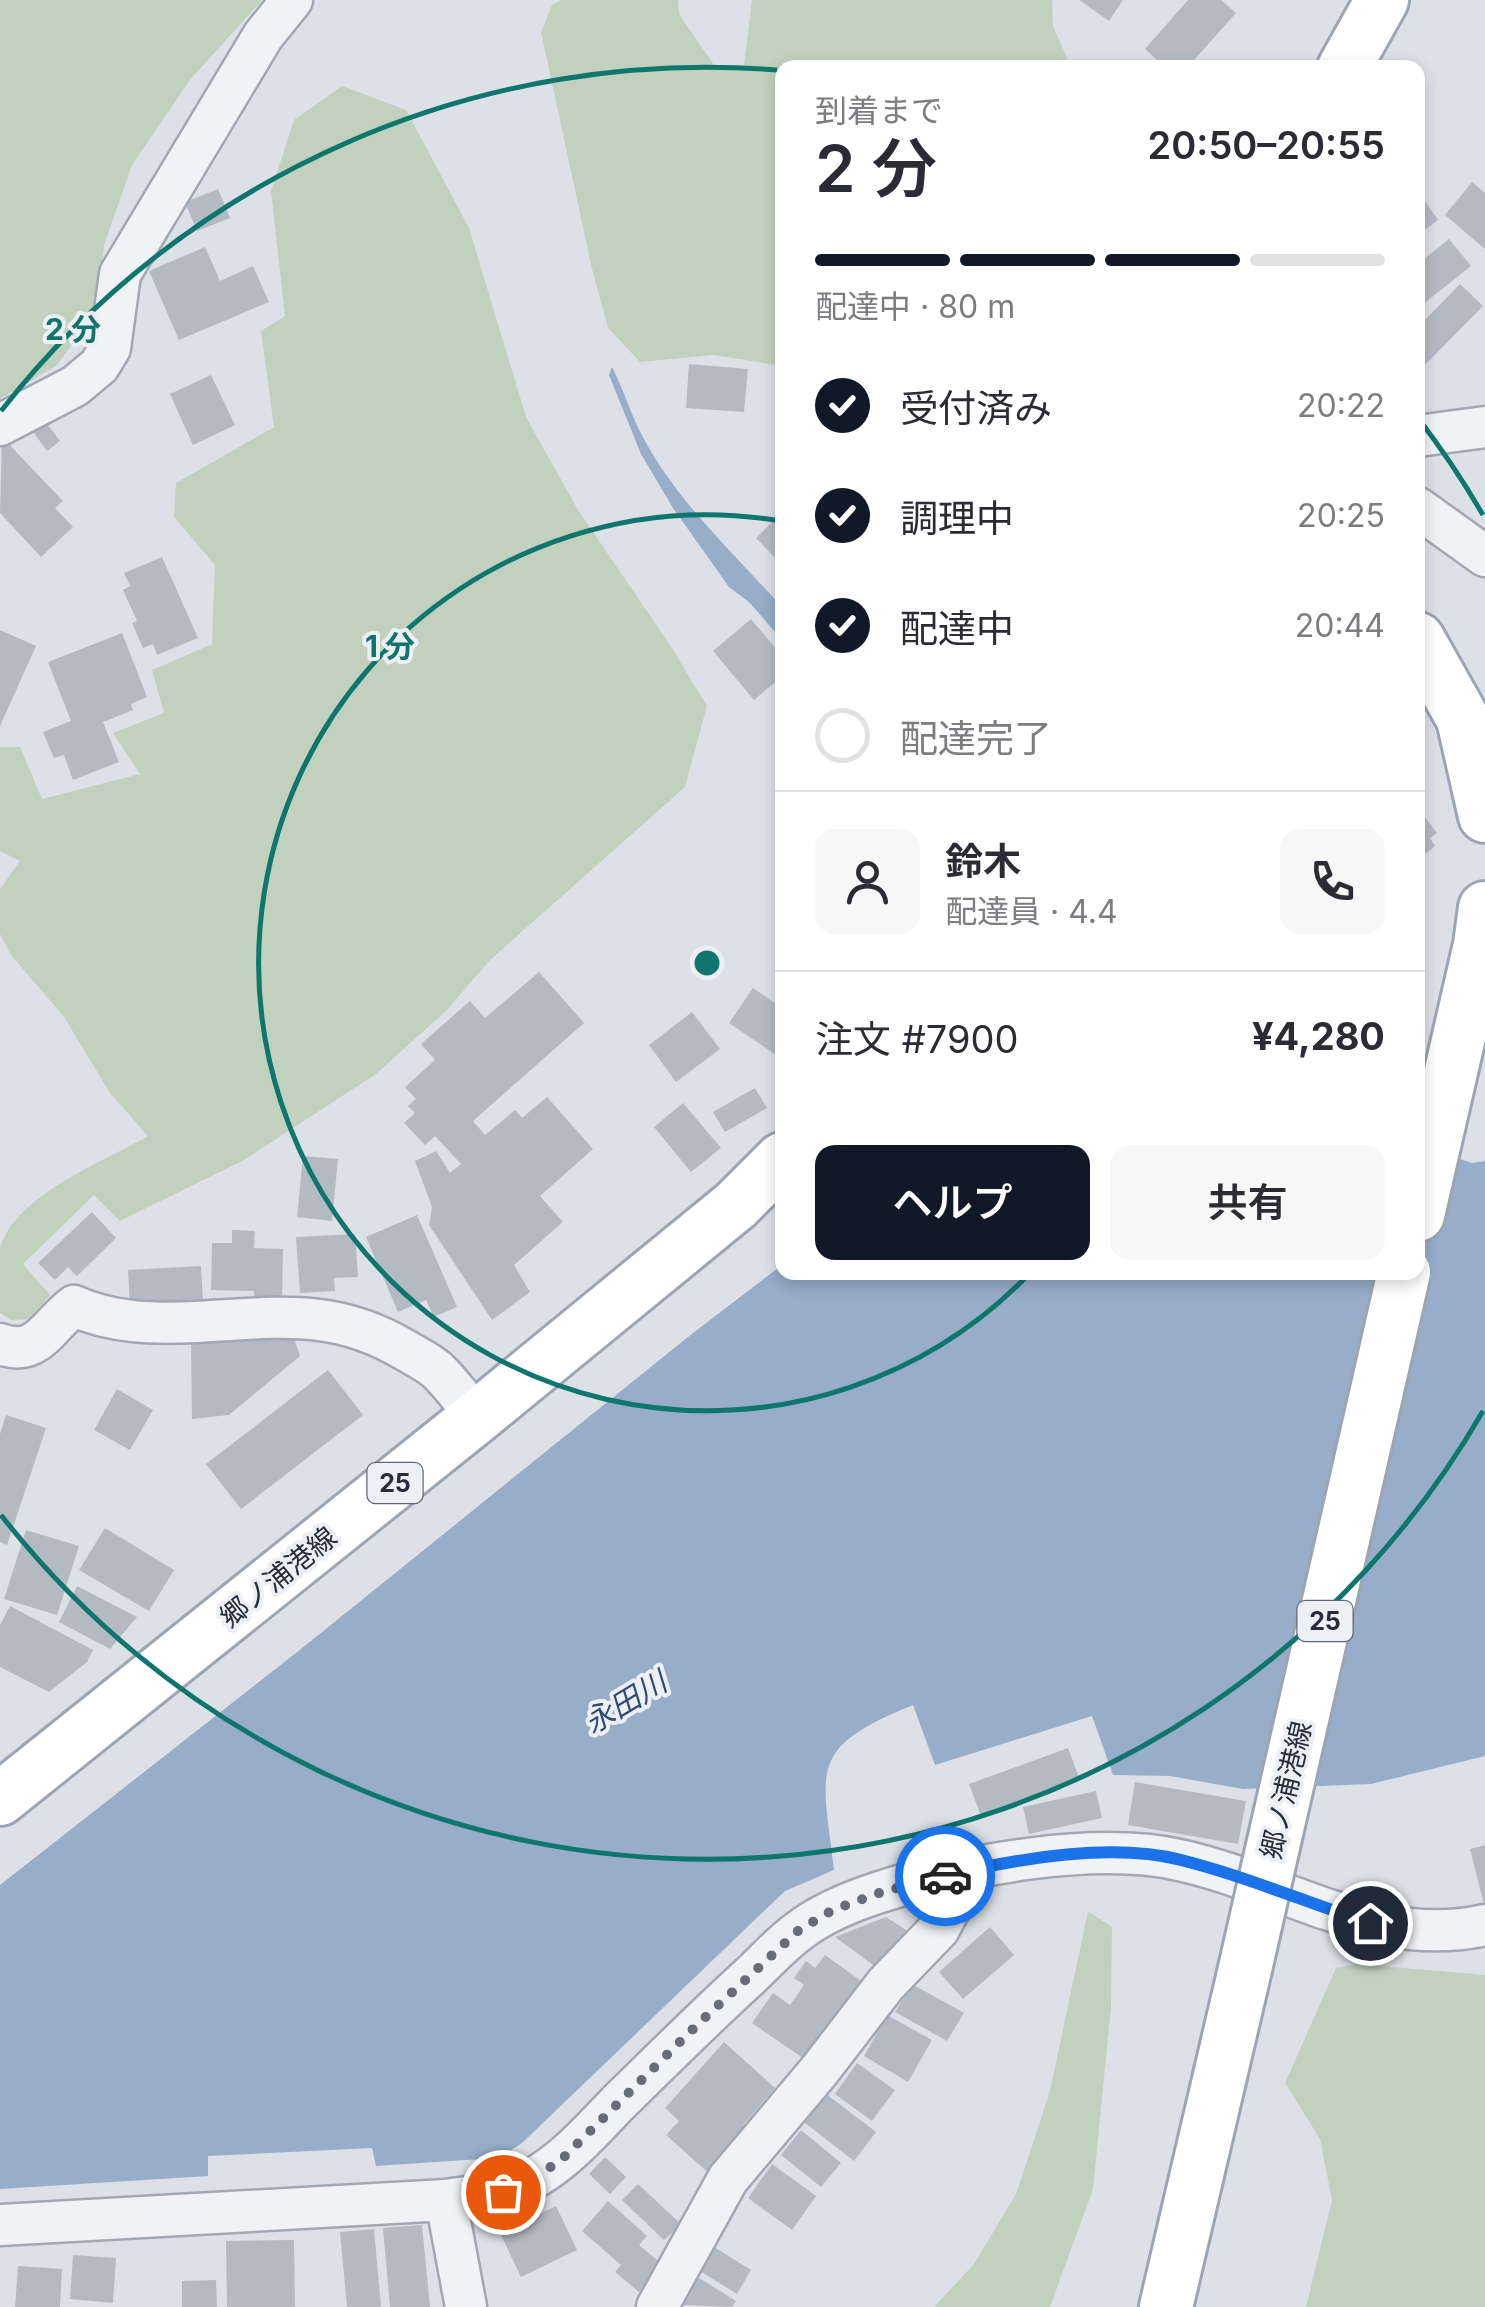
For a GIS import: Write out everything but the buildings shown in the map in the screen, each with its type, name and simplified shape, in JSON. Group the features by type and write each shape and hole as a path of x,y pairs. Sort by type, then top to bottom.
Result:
{"main road":[{"path":"1348,60 1382,0"},
{"path":"1425,651 1463,719 1485,816"},
{"path":"1425,1184 1485,908"},
{"name":"郷ノ浦港線","path":"0,1799 477,1417 736,1205 775,1165"},
{"name":"郷ノ浦港線","path":"1166,2307 1402,1280"}],"street":[{"path":"0,425 75,386 99,366 110,348 120,274 262,36 292,0"},
{"path":"1425,435 1485,427"},
{"path":"1425,513 1485,556"},
{"path":"0,1344 16,1350 32,1346 74,1306 96,1316 123,1320 180,1322 288,1317 347,1322 378,1333 436,1368 477,1417"},
{"path":"0,2224 446,2200 503,2192 532,2180 562,2159 799,1930 833,1910 882,1892 994,1865 1132,1853 1180,1860 1390,1929 1432,1931 1485,1925"},
{"path":"656,2307 728,2179 886,1984 939,1928 958,1893 954,1874"},
{"path":"446,2200 466,2307"}],"green space":[{"path":"0,0 262,0 190,80 132,165 104,245 98,303 75,341 56,366 0,399"},
{"path":"561,0 678,0 679,14 716,68 744,65 752,0 1052,0 1053,26 1068,60 775,60 775,365 714,355 640,362 608,328 592,269 541,32 552,5"},
{"path":"342,86 406,110 469,228 526,417 578,510 707,706 685,787 490,960 446,1011 376,1074 244,1160 120,1221 94,1195 23,1264 50,1295 30,1319 11,1320 0,1313 0,1249 8,1230 23,1212 63,1182 148,1136 110,1093 64,1017 11,955 0,934 0,889 20,861 0,851 0,747 20,747 42,799 140,774 113,733 164,713 152,670 212,644 215,565 174,517 176,483 274,427 261,331 285,316 271,191 294,120"},
{"path":"1088,1911 1112,1927 1111,2007 1093,2189 1050,2307 934,2307 974,2264 1016,2194 1050,2091"},
{"path":"1358,1964 1485,1975 1485,2307 1306,2307 1332,2200 1320,2139 1285,2083 1336,1968"}],"water":[{"path":"612,367 639,430 673,484 775,599 775,632 750,603 729,587 673,508 641,454 609,375"},
{"name":"永田川","path":"1425,1147 1472,1163 1485,1161 1485,1756 1371,1784 1243,1789 1170,1776 1113,1775 1092,1716 935,1765 913,1705 854,1735 838,1749 829,1765 826,1807 834,1870 785,1891 522,2143 504,2155 376,2166 372,2148 208,2156 208,2176 0,2189 0,1885 775,1270 775,1280 1425,1280"}],"way so far":[{"path":"503,2192 532,2180 562,2159 799,1930 833,1910 945,1876"}],"route":[{"path":"945,1876 994,1865 1132,1853 1180,1860 1370,1923"}]}
